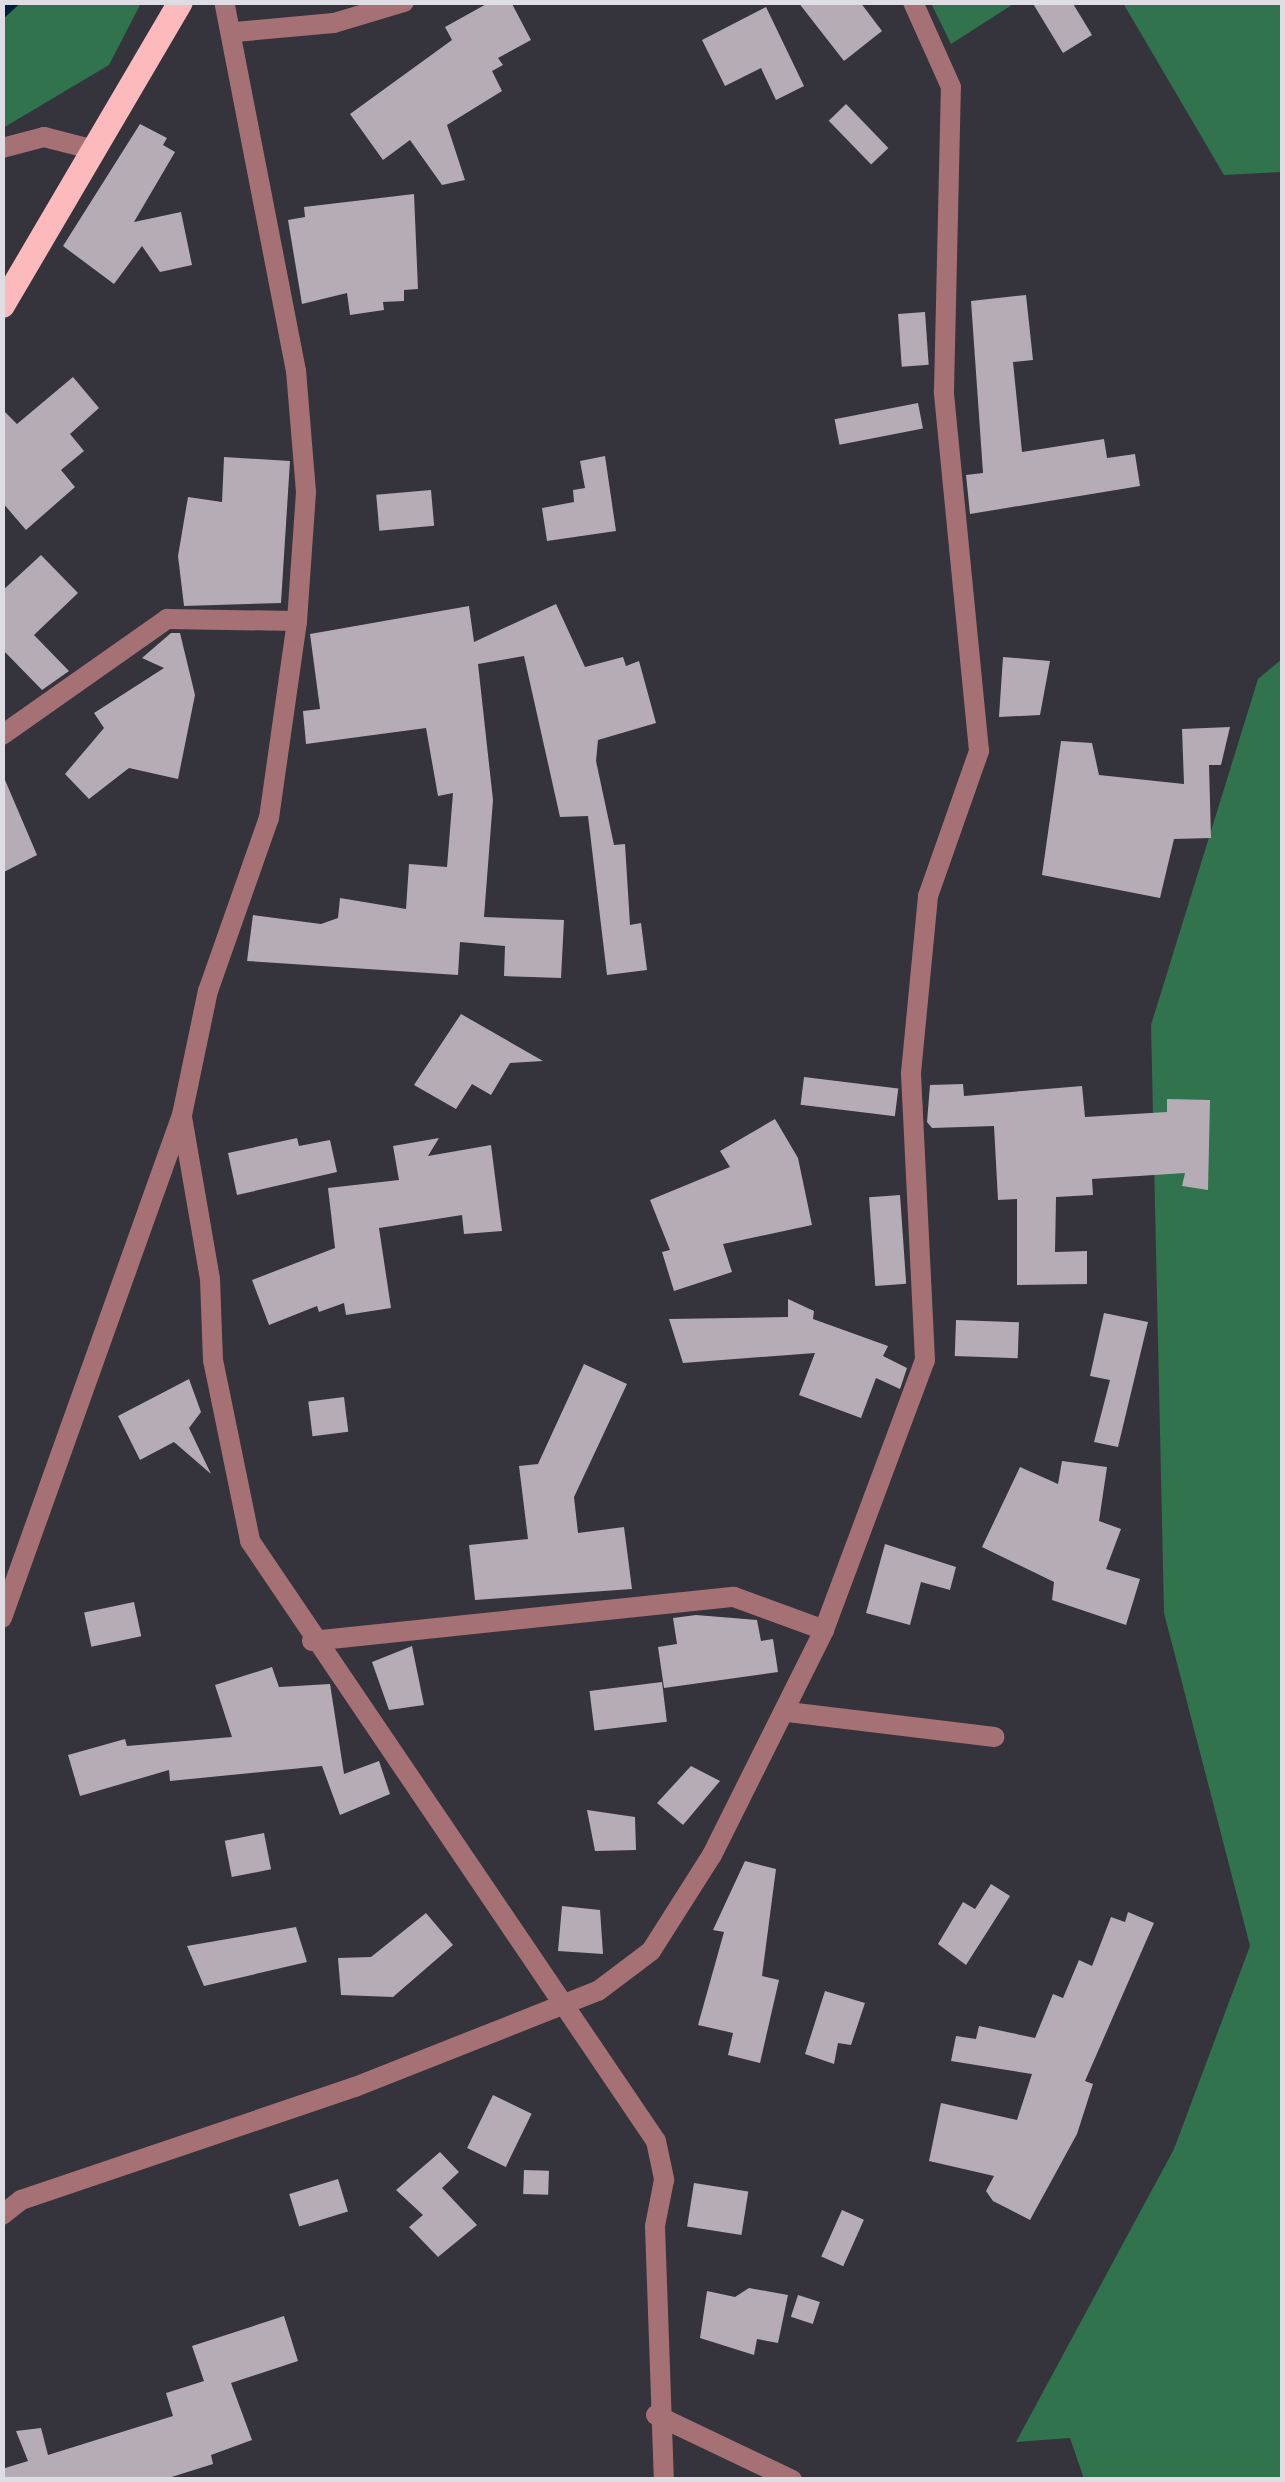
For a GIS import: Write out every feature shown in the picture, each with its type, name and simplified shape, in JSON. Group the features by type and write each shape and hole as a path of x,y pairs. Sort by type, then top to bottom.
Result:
{"main road":[{"path":"2,305 180,2"}],"street":[{"path":"2,1618 182,1115 208,991 269,818 297,621 306,492 296,371 235,32 224,2"},
{"path":"235,32 334,24 404,2"},
{"path":"2,2215 21,2200 561,2010 651,1951 739,1812 824,1630 925,1360 910,1073 928,896 978,751 944,391 952,87 913,2"},
{"path":"2,148 44,137 95,150"},
{"path":"2,735 167,619 297,621"},
{"path":"182,1115 240,1511 258,1556 561,2010 656,2141 664,2180 655,2226 656,2415 664,2480"},
{"path":"312,1641 734,1597 824,1630"},
{"path":"788,1712 994,1738"},
{"path":"656,2415 792,2480"}],"green space":[{"path":"2,3 141,3 109,65 3,128"},
{"path":"931,3 1015,3 951,44"},
{"path":"1123,3 1282,3 1282,172 1224,175"},
{"path":"1282,659 1282,2479 1084,2479 1070,2438 1016,2442 1174,2149 1250,1946 1164,1613 1151,1025 1258,679"}],"building":[{"path":"490,2 511,2 531,40 498,58 503,65 492,71 502,91 447,125 465,180 442,185 410,140 383,160 350,114 452,40 445,27"},
{"path":"798,2 860,2 882,31 844,61"},
{"path":"1032,2 1072,2 1092,35 1063,53"},
{"path":"766,7 804,86 776,100 761,68 725,86 702,40"},
{"path":"846,104 888,148 871,165 829,121"},
{"path":"140,124 167,138 163,145 175,152 134,222 181,212 192,265 160,272 142,246 114,284 63,246"},
{"path":"414,194 418,289 404,290 404,301 383,302 384,310 350,315 347,293 302,304 288,220 305,217 304,207"},
{"path":"1026,295 1033,360 1013,362 1022,452 1104,439 1107,458 1135,454 1140,486 970,514 966,475 983,473 971,301"},
{"path":"925,312 929,365 902,367 898,314"},
{"path":"73,377 99,408 70,434 84,451 61,470 75,487 26,530 2,502 2,409 17,424"},
{"path":"918,403 923,429 840,445 835,419"},
{"path":"605,456 616,531 547,541 542,508 574,502 573,490 585,488 580,461"},
{"path":"224,457 290,461 281,603 184,606 178,556 188,497 222,502"},
{"path":"431,490 434,526 379,531 376,495"},
{"path":"41,555 78,593 34,635 69,671 42,690 2,649 2,591"},
{"path":"556,604 585,667 623,657 626,666 639,661 656,723 598,740 596,761 614,845 625,844 630,925 641,923 647,970 607,975 588,816 560,817 524,656 478,664 493,800 484,917 564,920 561,978 504,976 505,946 460,942 458,975 247,961 253,915 321,924 338,918 340,898 406,909 409,864 447,867 453,793 438,796 426,728 306,744 303,711 320,709 310,634 469,606 474,642"},
{"path":"171,633 180,633 195,695 178,779 129,768 89,799 65,774 104,728 94,713 164,668 142,658"},
{"path":"1003,657 1050,661 1040,715 999,717"},
{"path":"1230,727 1221,765 1209,765 1211,838 1174,839 1160,898 1042,875 1061,741 1092,743 1099,775 1184,784 1182,729"},
{"path":"2,773 37,855 2,873"},
{"path":"461,1014 543,1061 510,1063 491,1095 472,1084 456,1109 414,1085"},
{"path":"804,1077 898,1089 895,1116 801,1105"},
{"path":"963,1084 964,1096 1082,1086 1085,1117 1167,1112 1167,1099 1210,1100 1208,1190 1182,1186 1185,1173 1092,1179 1093,1195 1056,1197 1055,1252 1087,1251 1087,1284 1017,1285 1017,1199 998,1200 994,1126 932,1128 927,1122 930,1085"},
{"path":"775,1119 798,1158 812,1225 723,1244 732,1272 674,1291 662,1252 670,1250 650,1200 730,1167 720,1151"},
{"path":"297,1138 299,1146 330,1140 337,1172 237,1195 228,1153"},
{"path":"439,1138 428,1156 491,1145 502,1231 464,1234 462,1215 379,1228 391,1308 346,1315 344,1303 319,1312 317,1306 269,1325 252,1280 335,1248 328,1188 399,1180 393,1146"},
{"path":"900,1195 906,1284 875,1286 869,1197"},
{"path":"788,1299 814,1311 813,1319 888,1346 883,1356 907,1368 900,1389 876,1378 861,1418 799,1395 815,1353 683,1363 669,1319 788,1317"},
{"path":"1104,1313 1148,1322 1118,1447 1094,1442 1110,1380 1090,1376"},
{"path":"956,1320 1019,1322 1018,1358 955,1356"},
{"path":"584,1364 627,1384 574,1497 578,1533 624,1527 632,1589 475,1600 469,1545 528,1539 519,1466 538,1464"},
{"path":"189,1379 201,1412 189,1428 211,1474 174,1442 140,1460 118,1416"},
{"path":"344,1397 348,1432 313,1436 308,1401"},
{"path":"1062,1461 1107,1467 1099,1521 1121,1529 1106,1569 1140,1579 1126,1625 1052,1600 1054,1582 982,1547 1020,1467 1058,1484"},
{"path":"885,1544 956,1567 950,1590 921,1582 910,1625 866,1613"},
{"path":"134,1602 141,1636 91,1647 84,1613"},
{"path":"696,1615 757,1620 761,1641 773,1639 778,1672 664,1688 658,1647 677,1644 673,1618"},
{"path":"412,1646 424,1705 389,1710 372,1662"},
{"path":"272,1667 279,1687 330,1684 344,1774 379,1761 390,1794 340,1815 322,1766 170,1781 169,1770 80,1796 68,1755 125,1739 127,1746 232,1737 215,1685"},
{"path":"662,1682 667,1722 594,1731 590,1691"},
{"path":"691,1766 720,1781 683,1825 657,1803"},
{"path":"587,1810 635,1817 636,1850 595,1851"},
{"path":"264,1833 271,1869 232,1877 225,1841"},
{"path":"745,1861 776,1869 762,1976 779,1980 760,2063 728,2055 733,2033 698,2025 724,1932 713,1930"},
{"path":"991,1884 1010,1896 966,1965 938,1944 963,1902 975,1909"},
{"path":"562,1906 600,1910 603,1954 558,1951"},
{"path":"1128,1912 1154,1923 1085,2081 1093,2084 1077,2134 1030,2220 993,2201 986,2191 994,2176 929,2161 941,2103 1017,2120 1032,2074 951,2061 956,2036 976,2039 979,2026 1035,2038 1053,1994 1063,1998 1079,1960 1092,1966 1111,1917 1125,1922"},
{"path":"426,1913 453,1945 393,1997 341,1995 338,1958 371,1957"},
{"path":"296,1927 307,1962 204,1986 187,1946"},
{"path":"825,1991 865,2003 851,2045 838,2043 834,2064 805,2054"},
{"path":"493,2095 532,2114 506,2167 467,2148"},
{"path":"440,2152 459,2172 442,2188 477,2225 438,2257 409,2227 423,2215 396,2190"},
{"path":"524,2170 549,2171 548,2195 523,2194"},
{"path":"338,2179 348,2212 299,2226 289,2194"},
{"path":"694,2183 748,2192 741,2235 687,2226"},
{"path":"842,2210 864,2220 843,2266 821,2257"},
{"path":"749,2288 788,2295 778,2343 757,2339 754,2355 700,2338 707,2291 735,2297"},
{"path":"798,2295 820,2302 813,2324 791,2317"},
{"path":"284,2316 298,2361 231,2383 252,2440 211,2455 213,2464 162,2480 2,2480 2,2469 28,2461 16,2431 41,2428 48,2455 173,2416 166,2393 204,2381 192,2346"}],"waterway":[{"path":"2,13 14,2"}]}
